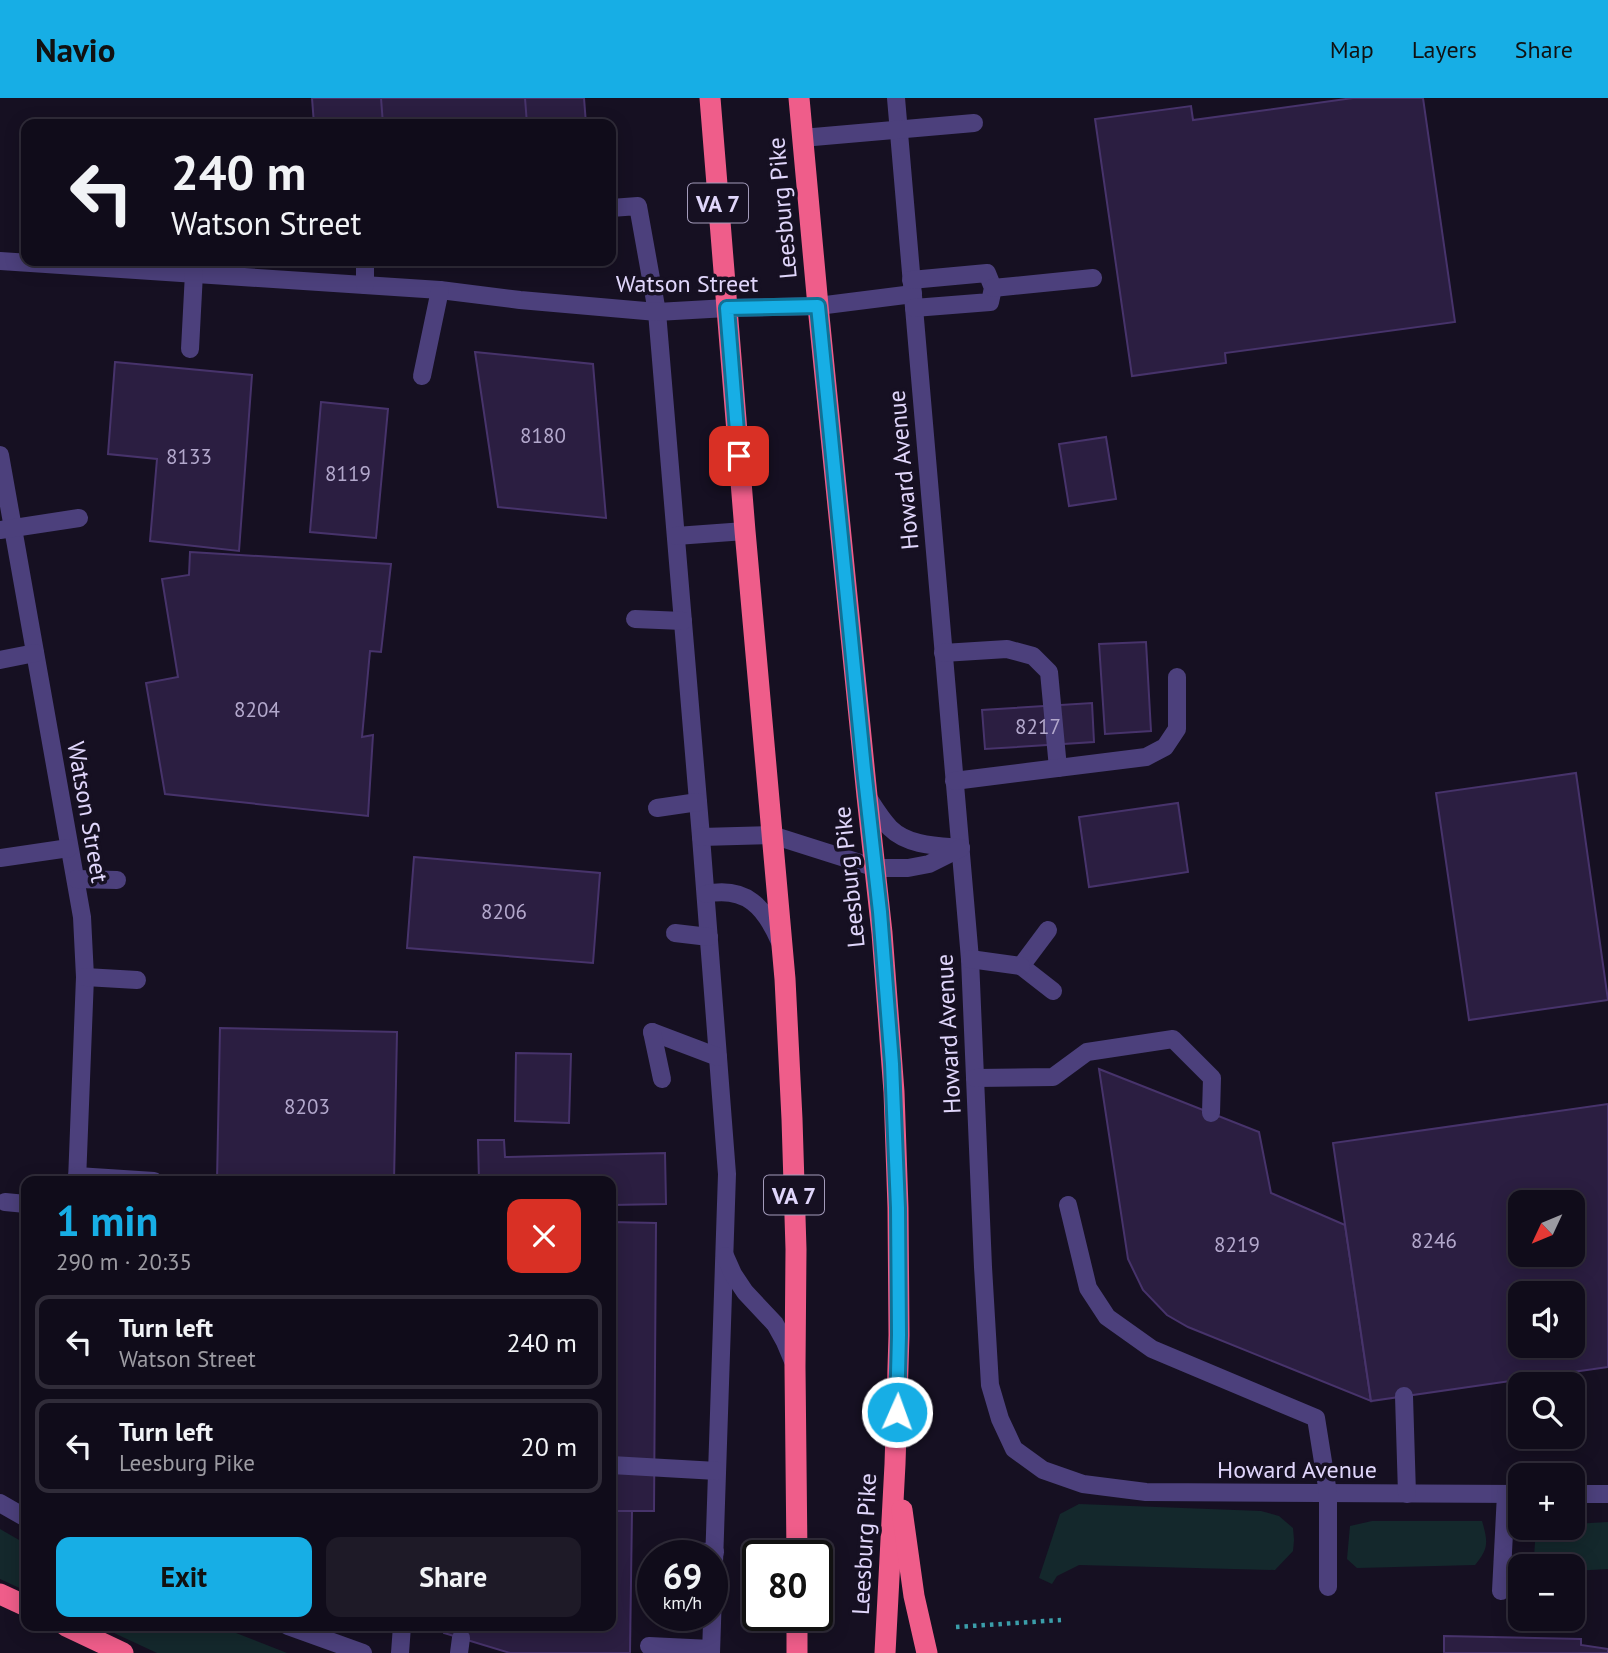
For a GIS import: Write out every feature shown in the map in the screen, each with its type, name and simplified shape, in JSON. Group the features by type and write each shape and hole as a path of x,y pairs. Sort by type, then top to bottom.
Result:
{"highway":[{"name":"VA 7","path":"710,98 783,951 796,1250 797,1540"},
{"name":"Leesburg Pike","path":"799,98 876,868 893,1078 898,1195 899,1335 885,1653"},
{"path":"895,1464 914,1596 927,1653"},
{"path":"0,1594 21,1604"},
{"path":"77,1631 123,1653"},
{"path":"797,1631 797,1653"}],"street":[{"name":"Howard Avenue","path":"896,98 970,959 990,1385 1000,1419 1014,1449 1043,1470 1083,1484 1146,1492 1508,1494"},
{"path":"802,138 974,123"},
{"path":"616,208 638,206 657,312 727,1174 715,1540"},
{"name":"Watson Street","path":"0,261 21,262"},
{"name":"Watson Street","path":"81,266 194,273 262,269 365,285 657,312 818,306 913,294"},
{"path":"365,266 365,285"},
{"path":"190,349 194,273"},
{"path":"913,294 1093,278"},
{"path":"913,294 990,288"},
{"path":"422,376 440,290"},
{"name":"Watson Street","path":"0,455 6,529 35,653 82,917 85,977 77,1176"},
{"path":"6,529 79,518"},
{"path":"676,536 745,531"},
{"path":"635,619 683,621"},
{"path":"943,653 1007,649 1033,656 1049,672 1058,768"},
{"path":"0,660 35,653"},
{"path":"954,781 1146,757 1166,747 1177,729 1177,677"},
{"path":"867,796 892,831 906,839 961,848"},
{"path":"657,808 698,802"},
{"path":"701,836 772,835 876,868 908,868 929,864 961,848"},
{"path":"0,858 69,848"},
{"path":"76,879 117,880"},
{"path":"706,894 727,891 748,898 766,916 783,951"},
{"path":"1021,966 1048,930"},
{"path":"675,933 709,937"},
{"path":"970,959 1021,966 1054,991"},
{"path":"85,977 136,980"},
{"path":"662,1079 653,1032 718,1057"},
{"path":"975,1078 1053,1077 1087,1052 1173,1039 1212,1078 1212,1113"},
{"path":"5,1202 21,1204"},
{"path":"1068,1205 1088,1288 1107,1317 1152,1349 1316,1418 1328,1493 1328,1587"},
{"path":"724,1253 745,1292 775,1324 795,1367"},
{"path":"1404,1396 1407,1494"},
{"path":"616,1465 717,1471"},
{"path":"1585,1494 1608,1494"},
{"path":"0,1503 21,1515"},
{"path":"1502,1591 1508,1540"},
{"path":"302,1631 363,1653"},
{"path":"400,1653 402,1631"},
{"path":"649,1646 711,1651 712,1631"}],"path":[{"path":"956,1627 1061,1620"}],"green space":[{"path":"1079,1504 1261,1511 1279,1516 1293,1528 1293,1551 1275,1570 1079,1565 1057,1576 1052,1584 1039,1578 1060,1514"},
{"path":"1372,1521 1482,1521 1485,1549 1475,1565 1357,1568 1347,1559 1350,1526"},
{"path":"1608,1522 1608,1569 1585,1570 1585,1554 1534,1554 1535,1540 1585,1540 1585,1523"},
{"path":"0,1529 21,1541 21,1589 0,1579"},
{"path":"110,1631 231,1631 287,1653 157,1653"}],"building":[{"path":"312,98 584,98 586,119 314,119"},
{"path":"381,98 525,98 527,119 383,119"},
{"path":"1353,98 1423,98 1455,322 1225,353 1226,363 1132,376 1095,119 1191,106 1193,120"},
{"path":"475,352 593,364 606,518 498,507"},
{"path":"115,362 252,375 239,551 150,541 157,459 108,454"},
{"path":"321,402 388,409 376,538 310,532"},
{"path":"1106,437 1116,499 1069,506 1059,444"},
{"path":"190,552 391,564 381,652 370,651 362,737 373,735 368,816 165,794 146,683 178,677 162,579 189,575"},
{"path":"1146,642 1151,731 1105,734 1099,644"},
{"path":"1092,703 1094,742 985,749 982,710"},
{"path":"1576,773 1608,1000 1469,1020 1436,793"},
{"path":"1178,803 1188,872 1089,887 1079,817"},
{"path":"414,857 600,873 593,963 407,948"},
{"path":"220,1028 397,1032 394,1176 217,1176"},
{"path":"516,1053 571,1054 569,1123 515,1121"},
{"path":"1099,1069 1259,1132 1271,1193 1345,1225 1371,1401 1188,1327 1167,1315 1143,1290 1128,1259"},
{"path":"1608,1104 1608,1367 1573,1372 1508,1372 1508,1381 1371,1401 1333,1143"},
{"path":"478,1140 504,1140 505,1157 665,1153 666,1204 616,1205 616,1176 479,1176"},
{"path":"616,1222 656,1223 654,1511 616,1511"},
{"path":"616,1511 632,1511 630,1653 510,1653 444,1633 616,1631"},
{"path":"1444,1636 1581,1639 1581,1645 1608,1649 1608,1653 1444,1653"}],"route":[{"path":"739,456 727,308 818,306 876,868 894,1092 898,1208 897,1412"}]}
